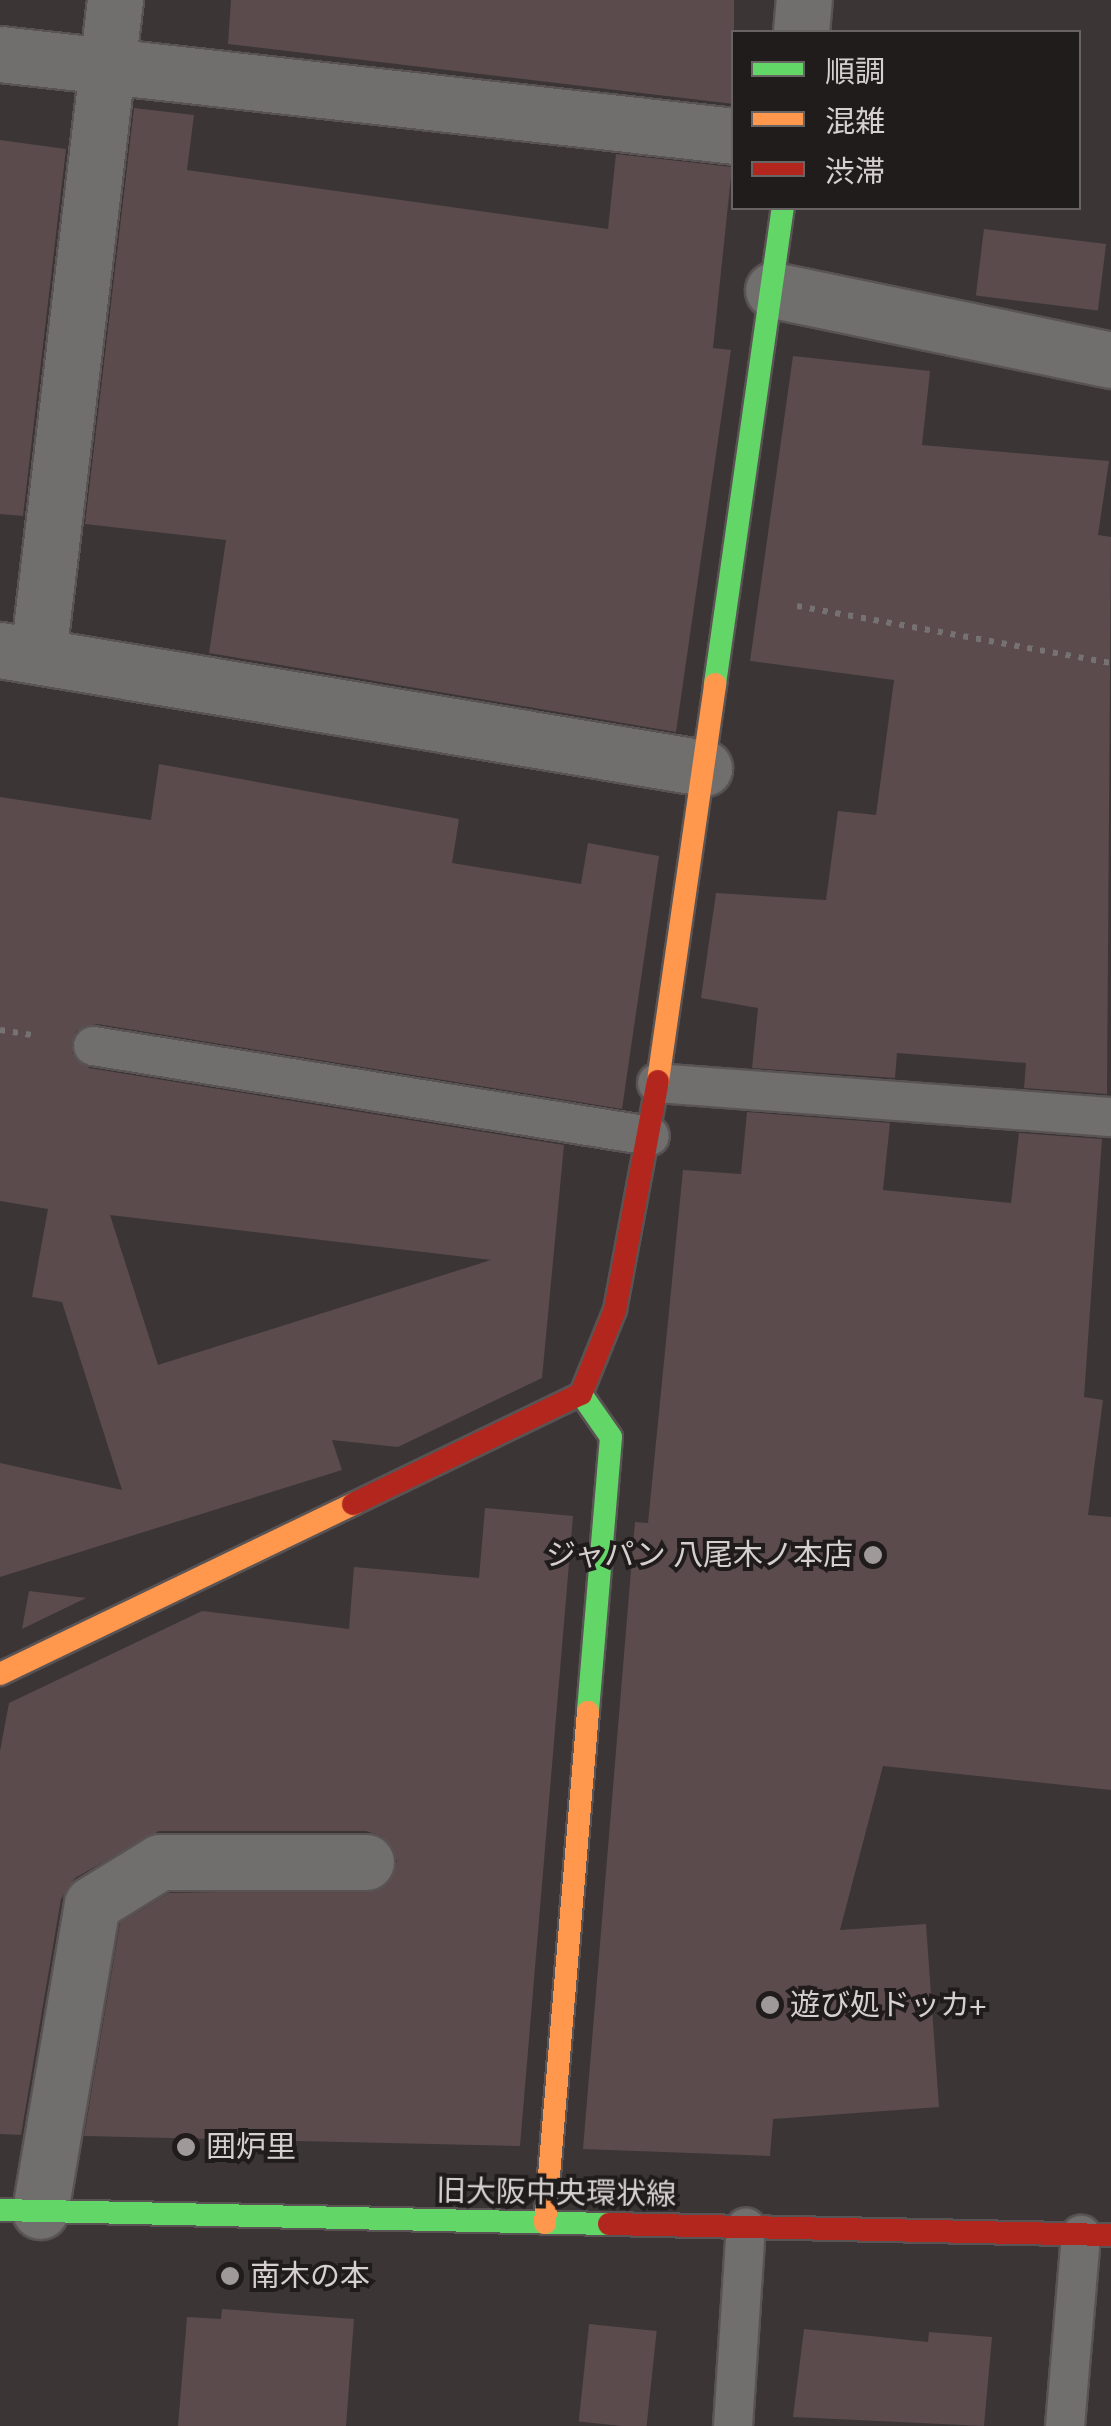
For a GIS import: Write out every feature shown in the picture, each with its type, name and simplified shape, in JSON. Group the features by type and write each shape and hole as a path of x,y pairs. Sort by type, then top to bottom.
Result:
{"street":[{"path":"115,0 19,652 704,768"},
{"path":"801,30 804,0"},
{"path":"0,54 731,136"},
{"path":"0,1674 581,1394 615,1310 650,1136 783,210"},
{"path":"774,290 1111,360"},
{"path":"545,2223 612,1437 581,1394"},
{"path":"20,2210 92,1904 160,1862 366,1862"},
{"name":"旧大阪中央環状線","path":"20,2210 1096,2235"}],"lane":[{"path":"93,1046 650,1136"},
{"path":"657,1083 1111,1117"},
{"path":"734,2426 746,2227"},
{"path":"1066,2426 1096,2235"}],"path":[{"path":"730,594 1111,663"}],"building":[{"path":"231,0 734,0 731,104 228,44"},
{"path":"134,108 194,115 187,170 608,229 616,154 731,167 713,348 731,350 676,732 209,653 226,540 85,524"},
{"path":"0,140 66,149 23,516 0,514"},
{"path":"984,229 1106,244 1098,310 976,296"},
{"path":"793,356 930,371 922,445 1109,461 1098,535 1111,537 1107,1094 1024,1088 1026,1063 897,1053 895,1078 752,1068 758,1008 701,998 716,893 826,900 838,811 876,815 894,680 750,661"},
{"path":"159,764 459,819 452,863 581,884 588,843 659,856 622,1109 97,1024 76,1031 72,1053 89,1068 564,1145 542,1378 398,1447 332,1440 342,1470 0,1577 0,1463 122,1490 62,1302 32,1297 48,1209 0,1201 0,797 151,820","holes":["110,1215 491,1260 158,1365"]},
{"path":"747,1112 890,1123 883,1190 1011,1203 1019,1133 1102,1139 1084,1397 1103,1400 1088,1515 1111,1517 1111,1790 883,1766 840,1930 926,1924 939,2107 773,2119 770,2156 583,2149 635,1522 648,1523 683,1170 741,1174"},
{"path":"485,1508 573,1516 520,2146 84,2136 120,1923 169,1893 381,1889 397,1861 382,1836 366,1831 159,1831 75,1878 61,1899 21,2135 0,2134 0,1751 9,1703 202,1611 349,1629 354,1567 479,1578"},
{"path":"29,1591 86,1598 22,1629"},
{"path":"222,2309 354,2319 346,2426 178,2426 187,2317 221,2319"},
{"path":"589,2324 657,2331 647,2426 579,2421"},
{"path":"804,2329 928,2342 929,2332 992,2337 984,2426 793,2417"}],"traffic: fast":[{"path":"715,684 783,210"},
{"path":"581,1394 611,1437 588,1712"},
{"path":"0,2210 609,2224"}],"traffic: slow":[{"path":"658,1081 715,684"},
{"path":"0,1674 353,1504"},
{"path":"545,2223 588,1712"}],"traffic: jam":[{"path":"353,1504 581,1394 615,1310 658,1081"},
{"path":"609,2224 1111,2235"}],"place":[{"name":"ジャパン 八尾木ノ本店","path":"873,1555"},
{"name":"遊び処ドッカ+","path":"770,2005"},
{"name":"囲炉里","path":"186,2147"},
{"name":"南木の本","path":"230,2276"}]}
